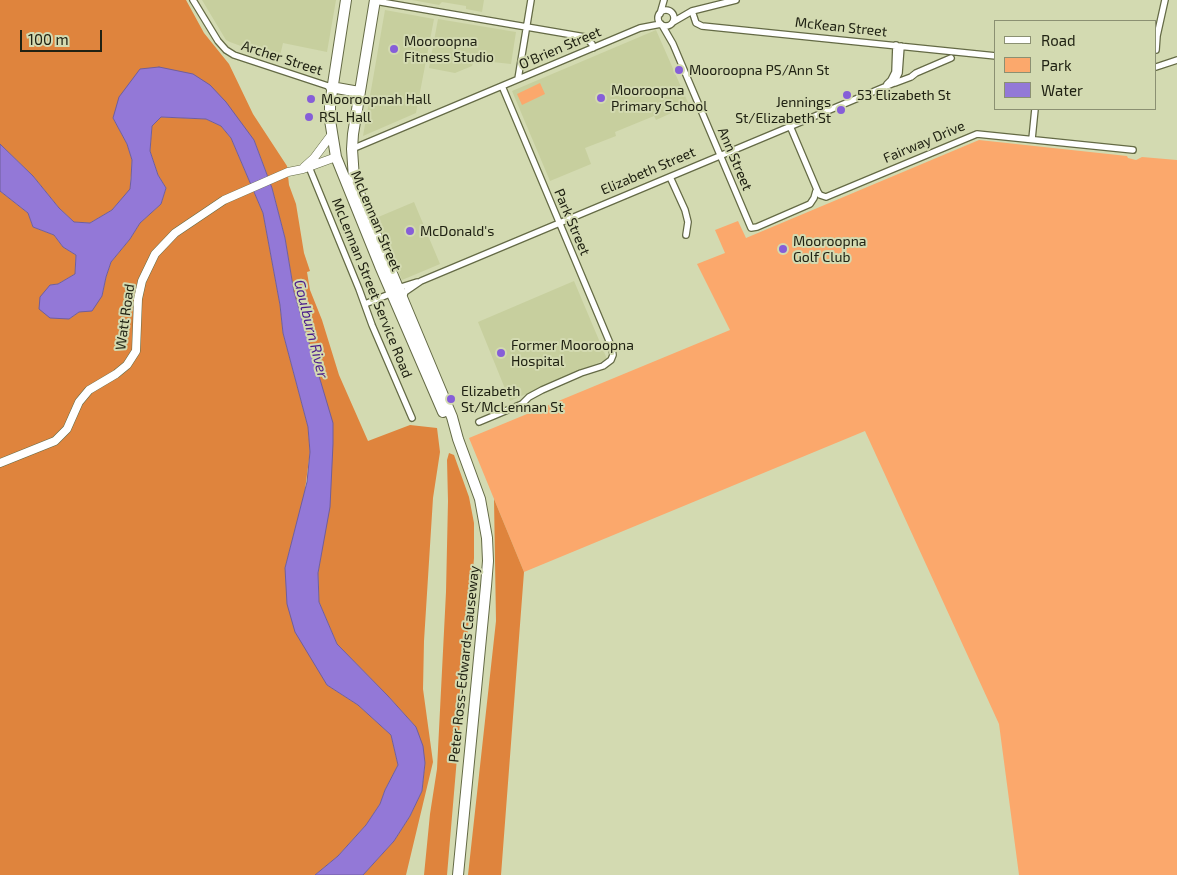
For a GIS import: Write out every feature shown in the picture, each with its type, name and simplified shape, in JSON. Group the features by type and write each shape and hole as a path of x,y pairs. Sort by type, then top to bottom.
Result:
{"highway":[{"name":"McLennan Street","path":"346,0 331,87 332,134 336,157 395,291 403,300 452,416 458,439"},
{"name":"McLennan Street","path":"373,0 352,149 356,188 447,420 467,459"},
{"path":"331,87 360,92"},
{"path":"336,157 352,149"},
{"name":"Peter Ross-Edwards Causeway","path":"458,875 486,586 487,538 483,509 467,459"}],"street":[{"name":"Archer Street","path":"193,0 218,40 234,56 331,87"},
{"path":"373,0 585,37 592,44 593,48"},
{"path":"518,79 531,0"},
{"path":"665,0 674,17 673,23"},
{"path":"665,0 659,20 666,26 692,11"},
{"path":"660,14 665,10 692,11 736,0"},
{"path":"1157,34 1165,0"},
{"name":"McKean Street","path":"692,11 696,24 702,26 994,56"},
{"name":"O'Brien Street","path":"352,149 640,28 660,14"},
{"name":"Ann Street","path":"673,23 671,33 673,44"},
{"name":"O'Brien Street","path":"640,28 662,24"},
{"name":"Ann Street","path":"662,24 673,44 751,228 809,204 818,192"},
{"path":"886,86 896,82 898,78 899,46"},
{"name":"Elizabeth Street","path":"403,300 404,292 421,281 911,77 951,58"},
{"path":"1157,64 1177,60"},
{"name":"Park Street","path":"479,422 523,404 529,397 542,390 604,365 612,359 613,350 502,86"},
{"path":"1032,140 1035,110"},
{"path":"790,126 818,192"},
{"path":"300,170 314,158 332,134"},
{"name":"Fairway Drive","path":"818,192 824,196 829,196 975,134 1133,150"},
{"name":"Watt Road","path":"0,464 56,441 67,429 88,390 116,374 127,365 136,351 138,299 142,281 150,263 161,246 175,233 224,200 287,173 336,157"},
{"name":"McLennan Street Service Road","path":"309,167 412,418"},
{"path":"670,177 685,210 688,222 686,235"},
{"name":"Elizabeth Street","path":"365,304 413,282 421,281"}],"shaded area":[{"path":"0,0 186,0 204,33 229,64 253,114 287,166 289,185 296,204 304,253 310,271 307,272 310,290 322,320 339,375 368,441 410,425 437,428 440,452 433,498 424,641 423,689 433,762 406,875 363,875 394,841 410,816 422,791 425,763 416,727 337,644 319,602 318,573 322,549 312,358 294,292 285,238 272,188 254,140 140,69 113,118 127,144 132,160 130,190 112,210 90,223 74,222 59,208 33,176 0,144"},
{"path":"202,0 336,0 327,52 283,43 279,60 230,42 226,40"},
{"path":"412,0 484,0 482,12 466,9 466,6 442,2 439,5"},
{"path":"385,10 434,19 416,113 363,136"},
{"path":"438,19 516,32 511,64 474,60 472,66 455,73 429,68"},
{"name":"Mooroopna Primary School","path":"656,30 689,105 656,120 654,116 615,132 616,136 585,148 591,164 550,181 512,91"},
{"path":"161,117 206,119 221,126 231,138 263,213 280,305 283,333 308,427 310,452 304,497 285,568 327,685 358,705 391,735 398,765 380,804 366,825 338,856 315,875 0,875 0,191 28,213 33,227 54,235 63,247 76,255 75,274 58,284 50,285 69,319 102,296 111,262 130,239 140,223 161,204 166,188 158,175 150,151 152,126"},
{"path":"414,202 440,264 402,280 376,218"},
{"name":"Former Mooroopna Hospital","path":"574,281 607,359 510,401 478,322"},
{"path":"449,453 454,455 469,497 474,523 474,558 447,875 424,875 437,769 446,592 447,460"},
{"path":"494,499 524,572 501,875 468,875 496,621"}],"green space":[{"path":"540,83 545,94 522,105 517,94"},
{"name":"Mooroopna Golf Club","path":"979,140 1127,156 1136,160 1142,157 1177,160 1177,875 1019,875 999,724 865,431 524,572 469,438 730,330 697,264 725,253 715,230 738,221 746,238"}],"water":[{"path":"159,67 193,74 210,85 226,102 254,140 272,188 285,238 294,292 333,423 330,507 318,573 319,602 337,644 416,727 423,746 425,763 422,791 410,816 394,841 363,875 315,875 338,856 366,825 380,804 398,765 391,735 358,705 327,685 295,632 287,604 285,568 307,482 310,452 308,427 283,333 280,305 263,213 231,138 221,126 206,119 161,117 152,126 150,151 158,175 166,188 161,204 140,223 130,239 111,262 102,296 92,311 79,312 69,319 50,318 39,309 40,297 50,285 58,284 75,274 76,255 63,247 54,235 33,227 28,213 0,191 0,144 33,176 59,208 74,222 90,223 112,210 130,189 131,179 132,160 127,144 113,118 119,97 140,69"}],"place":[{"name":"Mooroopna Fitness Studio","path":"394,49"},
{"name":"Mooroopna PS/Ann St","path":"679,70"},
{"name":"53 Elizabeth St","path":"847,95"},
{"name":"Mooroopna Primary School","path":"601,98"},
{"name":"Mooroopnah Hall","path":"311,99"},
{"name":"Jennings St/Elizabeth St","path":"841,110"},
{"name":"RSL Hall","path":"309,117"},
{"name":"McDonald's","path":"410,231"},
{"name":"Mooroopna Golf Club","path":"783,249"},
{"name":"Former Mooroopna Hospital","path":"501,353"},
{"name":"Elizabeth St/McLennan St","path":"451,399"}],"water label":[{"name":"Goulburn River","path":"311,329"}]}
